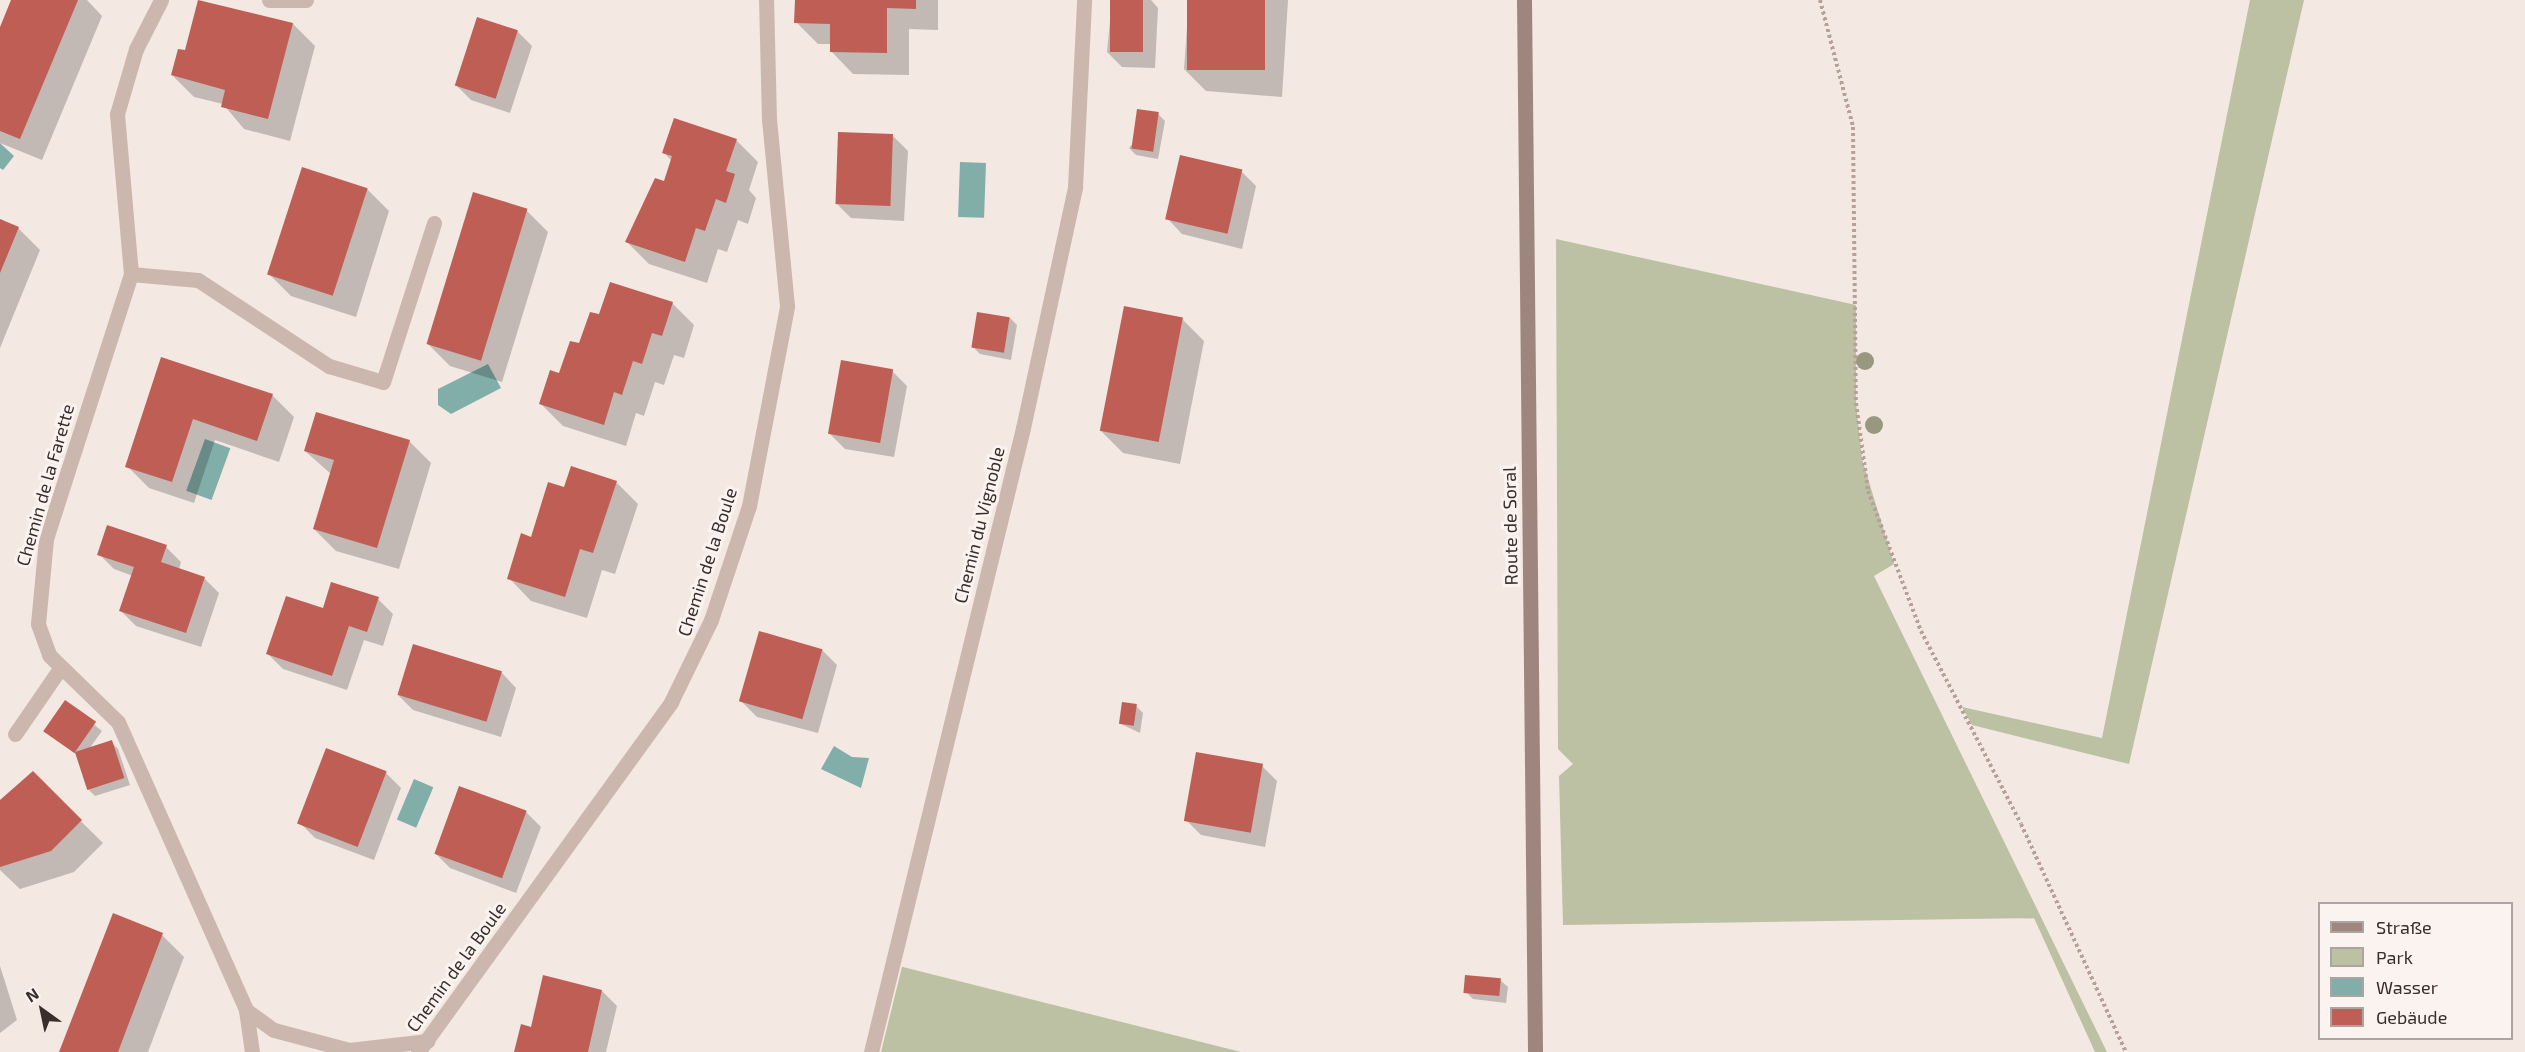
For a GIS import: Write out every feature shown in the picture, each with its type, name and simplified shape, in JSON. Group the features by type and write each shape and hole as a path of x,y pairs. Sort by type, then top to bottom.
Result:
{"street":[{"name":"Chemin de la Farette","path":"161,0 136,49 117,114 131,274 38,574 38,624 49,655 118,722 246,1010 252,1052"},
{"path":"269,0 306,0"},
{"name":"Chemin de la Boule","path":"422,1047 671,702 711,620 749,506 787,306 769,120 766,0"},
{"name":"Chemin du Vignoble","path":"871,1052 1023,428 1075,187 1084,0"},
{"name":"Route de Soral","path":"1524,0 1535,1052"},
{"path":"131,274 198,280 329,366 383,382 434,223"},
{"path":"15,734 61,667"},
{"path":"246,1010 274,1030 349,1050 422,1047"}],"path":[{"path":"1820,0 1853,127 1856,403 1868,491 1922,631 2021,824 2126,1052"}],"green space":[{"path":"2250,0 2304,0 2129,764 1972,725 1962,707 2102,738"},
{"path":"1556,239 1856,305 1856,403 1862,459 1894,564 1874,576 2107,1052 2095,1052 2034,918 1563,925 1559,776 1573,764 1558,749"},
{"path":"903,967 1241,1052 881,1052"}],"water":[{"path":"0,143 14,156 3,170 0,168"},
{"path":"960,162 986,163 984,218 958,217"},
{"path":"488,364 501,388 451,414 438,405 438,389"},
{"path":"205,439 230,448 212,500 186,491"},
{"path":"834,746 852,757 869,758 861,788 821,769"},
{"path":"414,779 433,787 416,828 397,820"}],"building":[{"path":"11,0 78,0 20,139 0,131 0,27"},
{"path":"198,0 293,23 268,119 221,107 225,90 171,75 178,49 185,50"},
{"path":"795,0 916,0 916,9 887,8 887,53 830,52 830,24 794,23"},
{"path":"1110,0 1143,0 1143,52 1110,52"},
{"path":"1187,0 1265,0 1265,70 1187,70"},
{"path":"477,17 518,30 496,99 455,85"},
{"path":"1137,109 1159,112 1153,152 1131,149"},
{"path":"674,118 737,139 726,171 735,174 726,203 716,199 705,231 696,228 685,262 625,242 655,178 664,181 672,156 662,153"},
{"path":"838,132 893,134 890,206 835,204"},
{"path":"1180,155 1242,169 1228,234 1165,219"},
{"path":"302,167 368,188 333,296 267,274"},
{"path":"473,192 528,209 481,361 427,344"},
{"path":"0,219 19,227 0,273"},
{"path":"610,282 673,302 662,336 652,333 642,364 633,361 622,395 614,392 604,425 539,404 550,370 559,373 570,341 579,343 590,312 599,314"},
{"path":"1124,306 1183,317 1159,442 1100,431"},
{"path":"977,312 1010,317 1004,353 971,348"},
{"path":"161,357 273,394 257,441 193,419 172,482 125,467"},
{"path":"841,360 893,369 880,443 828,434"},
{"path":"316,412 410,440 377,548 313,529 334,460 304,451"},
{"path":"571,466 617,481 593,553 580,549 565,597 507,579 521,533 531,537 548,482 564,487"},
{"path":"107,525 167,545 161,562 205,577 186,633 119,611 134,567 97,555"},
{"path":"331,582 379,597 367,632 349,626 332,676 266,654 286,596 323,608"},
{"path":"759,631 822,649 802,719 739,701"},
{"path":"413,644 502,671 486,722 398,695"},
{"path":"65,700 96,722 74,753 43,731"},
{"path":"1122,702 1137,704 1134,726 1119,724"},
{"path":"112,740 124,778 87,790 75,752"},
{"path":"326,748 387,771 358,847 297,824"},
{"path":"1196,752 1263,764 1251,833 1184,821"},
{"path":"33,771 82,820 51,851 0,867 0,800"},
{"path":"459,786 527,811 502,878 434,854"},
{"path":"113,913 163,933 118,1052 59,1052"},
{"path":"543,975 602,990 588,1052 514,1052 521,1024 531,1027"},
{"path":"1465,975 1501,978 1499,996 1463,993"}]}
